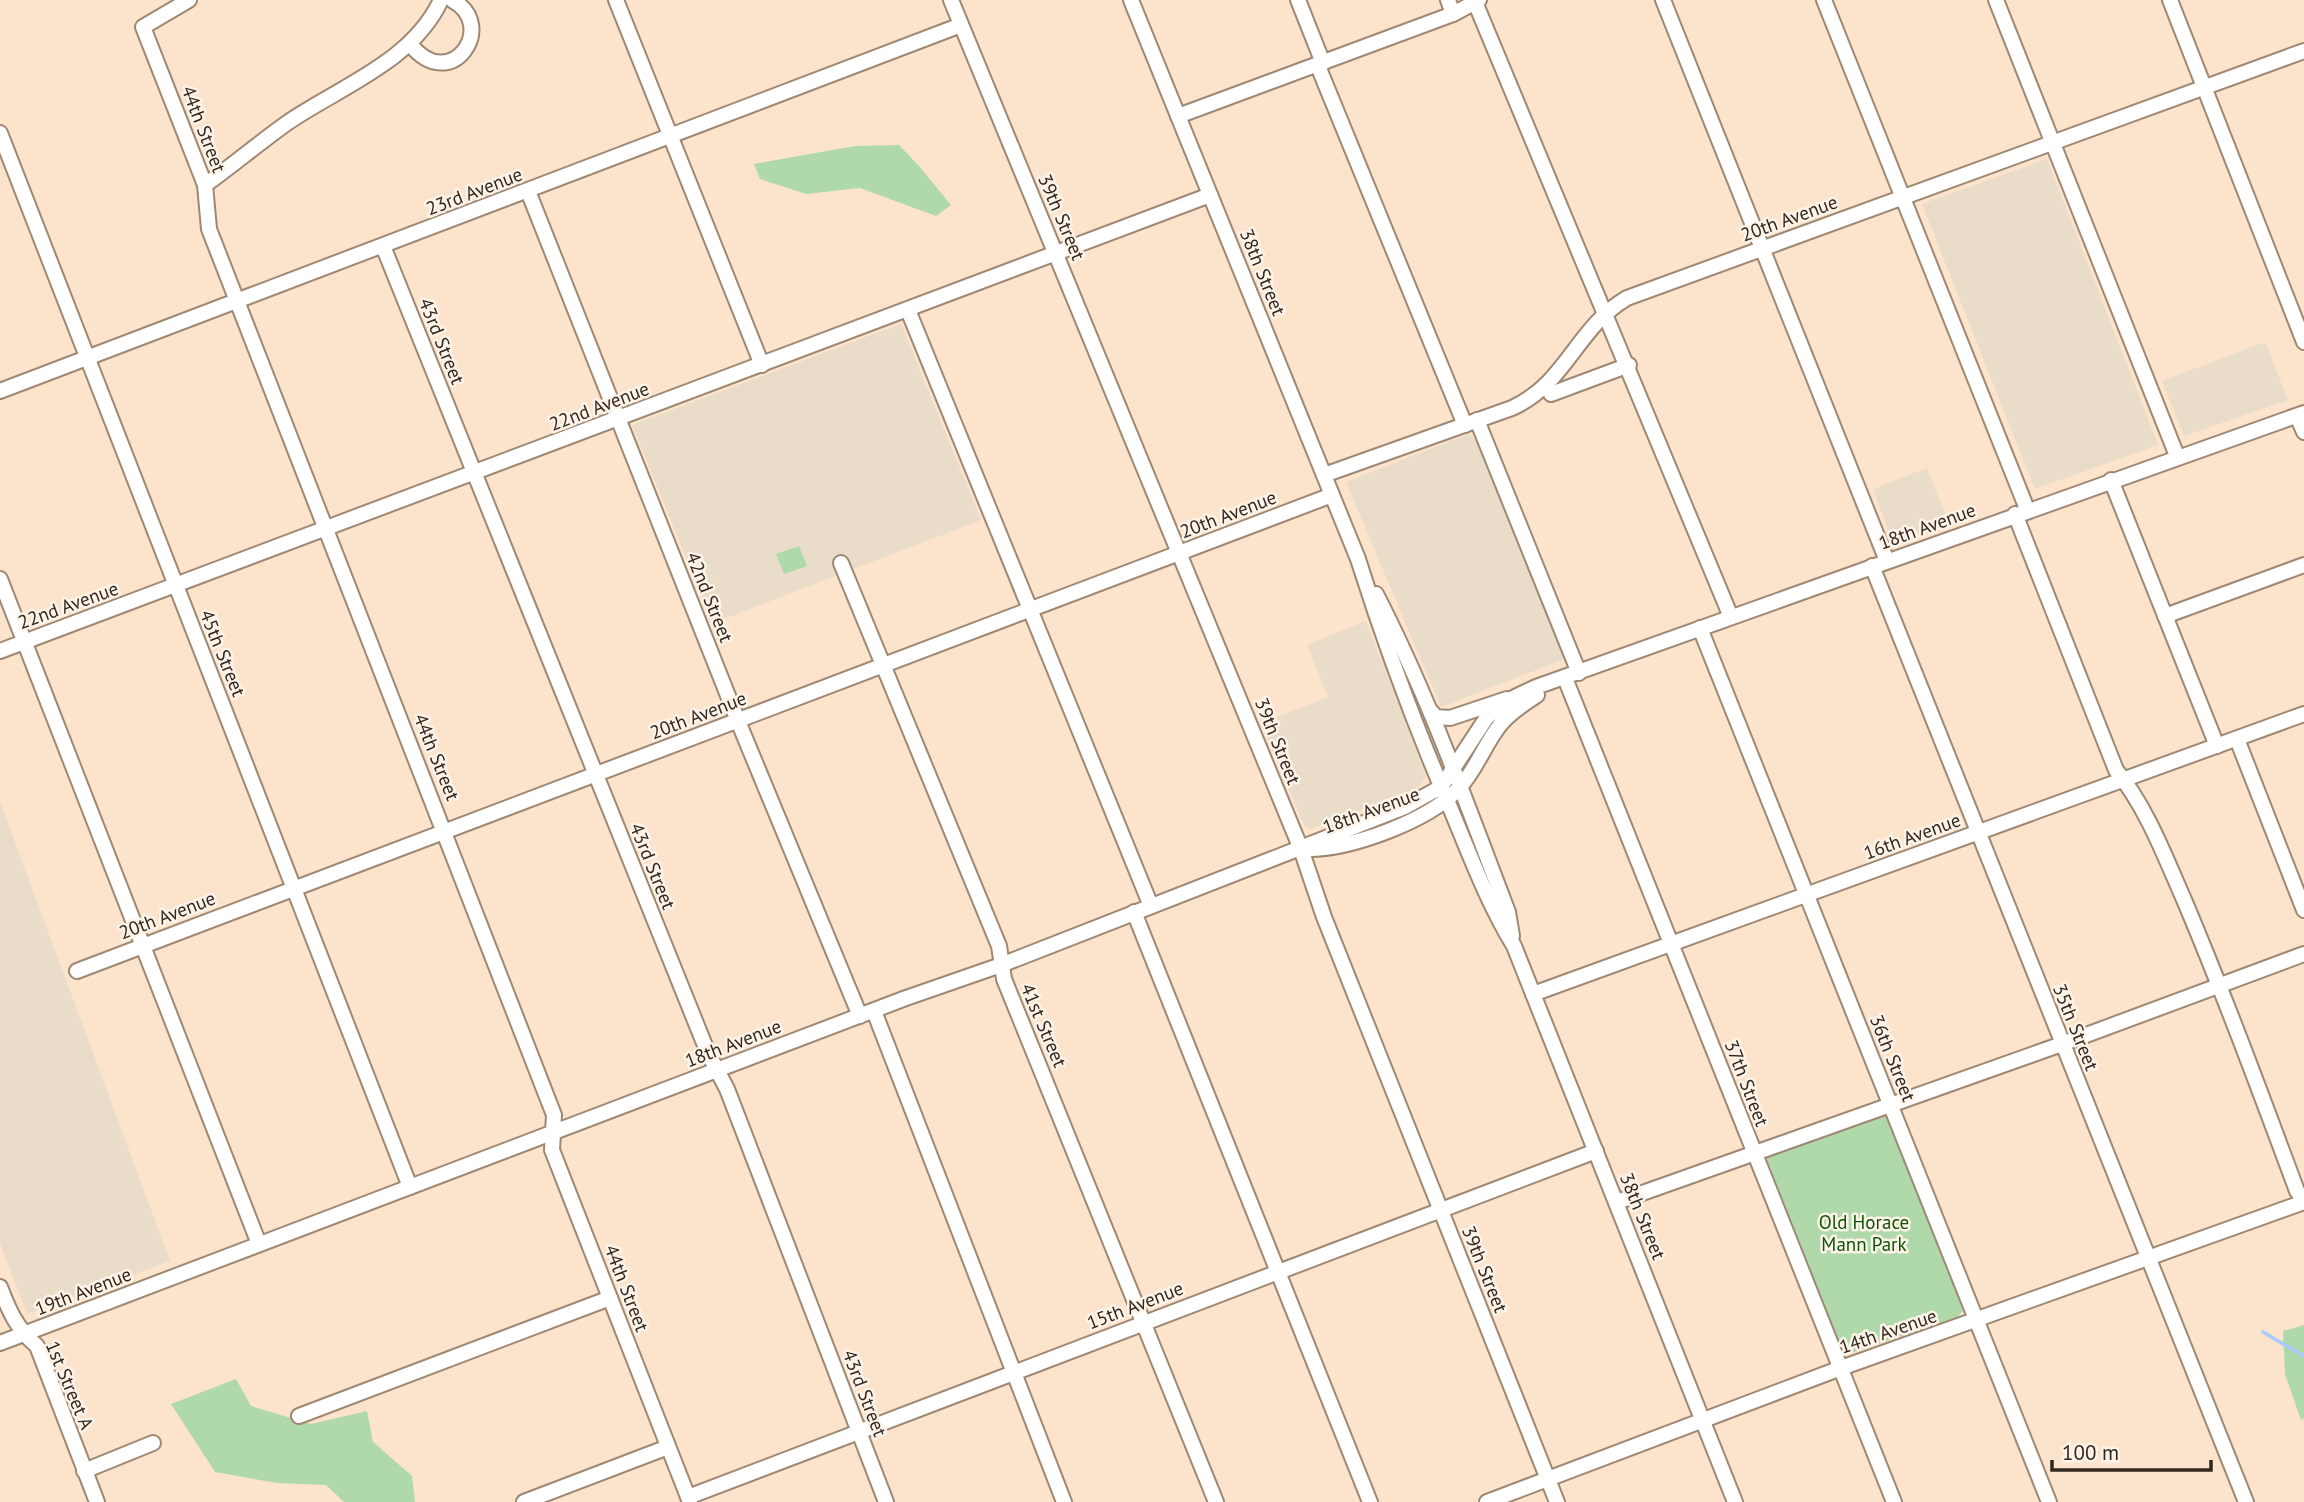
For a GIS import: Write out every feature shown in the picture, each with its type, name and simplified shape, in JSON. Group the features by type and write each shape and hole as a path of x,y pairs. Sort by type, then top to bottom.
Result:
{"street":[{"name":"44th Street","path":"189,0 143,26 205,185 209,229 554,1115 552,1150 689,1499"},
{"path":"205,185 289,122 410,44 441,0"},
{"path":"410,44 430,63 445,63 459,57 470,40 472,24 465,9 453,0"},
{"path":"616,0 762,365"},
{"name":"39th Street","path":"951,0 1301,849 1324,917 1557,1502"},
{"name":"38th Street","path":"1132,0 1358,559 1386,648 1444,793 1497,918 1514,946 1735,1502"},
{"name":"37th Street","path":"1297,0 1320,64 1471,422 1572,675 1753,1153 1894,1502"},
{"path":"1662,0 1887,561"},
{"path":"1824,0 1903,197 2116,770 2124,779 2166,858 2220,984 2297,1191 2304,1202"},
{"path":"1996,0 2177,456"},
{"path":"2169,0 2304,342"},
{"path":"1178,116 1320,64 1451,7 1477,1 1603,313 1629,365 1731,617"},
{"name":"23rd Avenue","path":"0,391 961,25"},
{"name":"20th Avenue","path":"1324,475 1512,408 1540,393 1603,313 1627,298 2304,51"},
{"name":"45th Street","path":"0,133 410,1187"},
{"name":"42nd Street","path":"528,191 738,721 860,1016"},
{"name":"22nd Avenue","path":"0,652 1210,195"},
{"name":"43rd Street","path":"383,246 717,1071 886,1502"},
{"path":"908,310 1151,906"},
{"path":"1551,394 1629,365"},
{"path":"2301,414 2304,432"},
{"name":"18th Avenue","path":"179,1274 1001,965 1301,849 1323,849 1359,839 1426,813 1444,793 1454,771 1487,718 1515,697 2021,512 2301,414"},
{"path":"2111,480 2217,746"},
{"name":"20th Avenue","path":"77,971 1332,495"},
{"name":"38th Street","path":"1358,559 1409,657 1508,912 1514,946"},
{"name":"41st Street","path":"841,563 999,946 1001,965 1216,1502"},
{"path":"2165,615 2304,565"},
{"name":"35th Street","path":"1872,566 2246,1502"},
{"path":"0,579 259,1244"},
{"name":"36th Street","path":"1700,628 2049,1502"},
{"name":"18th Avenue","path":"1444,793 1460,787 1499,725 1523,704 1572,675"},
{"path":"1430,710 1436,717 1450,718 1515,697"},
{"name":"16th Avenue","path":"1533,994 2304,714"},
{"path":"2237,739 2304,910"},
{"path":"1134,912 1370,1502"},
{"path":"1617,1202 2062,1044 2304,954"},
{"path":"874,1011 1064,1502"},
{"name":"15th Avenue","path":"689,1499 1143,1322 1596,1151"},
{"name":"14th Avenue","path":"1487,1502 1841,1368 2304,1202"},
{"name":"19th Avenue","path":"0,1343 179,1274"},
{"name":"1st Street A","path":"0,1287 12,1319 23,1334 37,1346 97,1502"},
{"path":"299,1416 610,1298"},
{"path":"84,1472 153,1443"},
{"path":"524,1502 668,1447"}],"shaded area":[{"path":"2047,159 2158,445 2035,489 1922,204"},
{"path":"901,324 981,520 713,623 632,425"},
{"path":"2265,342 2288,400 2184,436 2162,381"},
{"path":"1469,434 1477,440 1564,652 1562,660 1441,707 1346,482"},
{"path":"1927,468 1948,522 1893,542 1873,489"},
{"path":"1366,621 1426,776 1419,787 1311,829 1305,827 1261,724 1328,697 1307,645"},
{"path":"0,802 170,1261 27,1314 0,1243"}],"green space":[{"path":"899,145 951,205 936,216 860,188 806,194 760,179 754,164 855,146"},
{"path":"799,546 807,566 784,574 776,554"},
{"name":"Old Horace Mann Park","path":"1886,1113 1964,1309 1957,1318 1845,1355 1764,1158"},
{"path":"2304,1325 2304,1418 2301,1420 2285,1374 2283,1331"},
{"path":"236,1379 251,1406 311,1424 367,1411 373,1442 412,1476 415,1502 344,1502 326,1485 277,1483 215,1472 171,1404"}],"waterway":[{"path":"2263,1332 2304,1356"}]}
